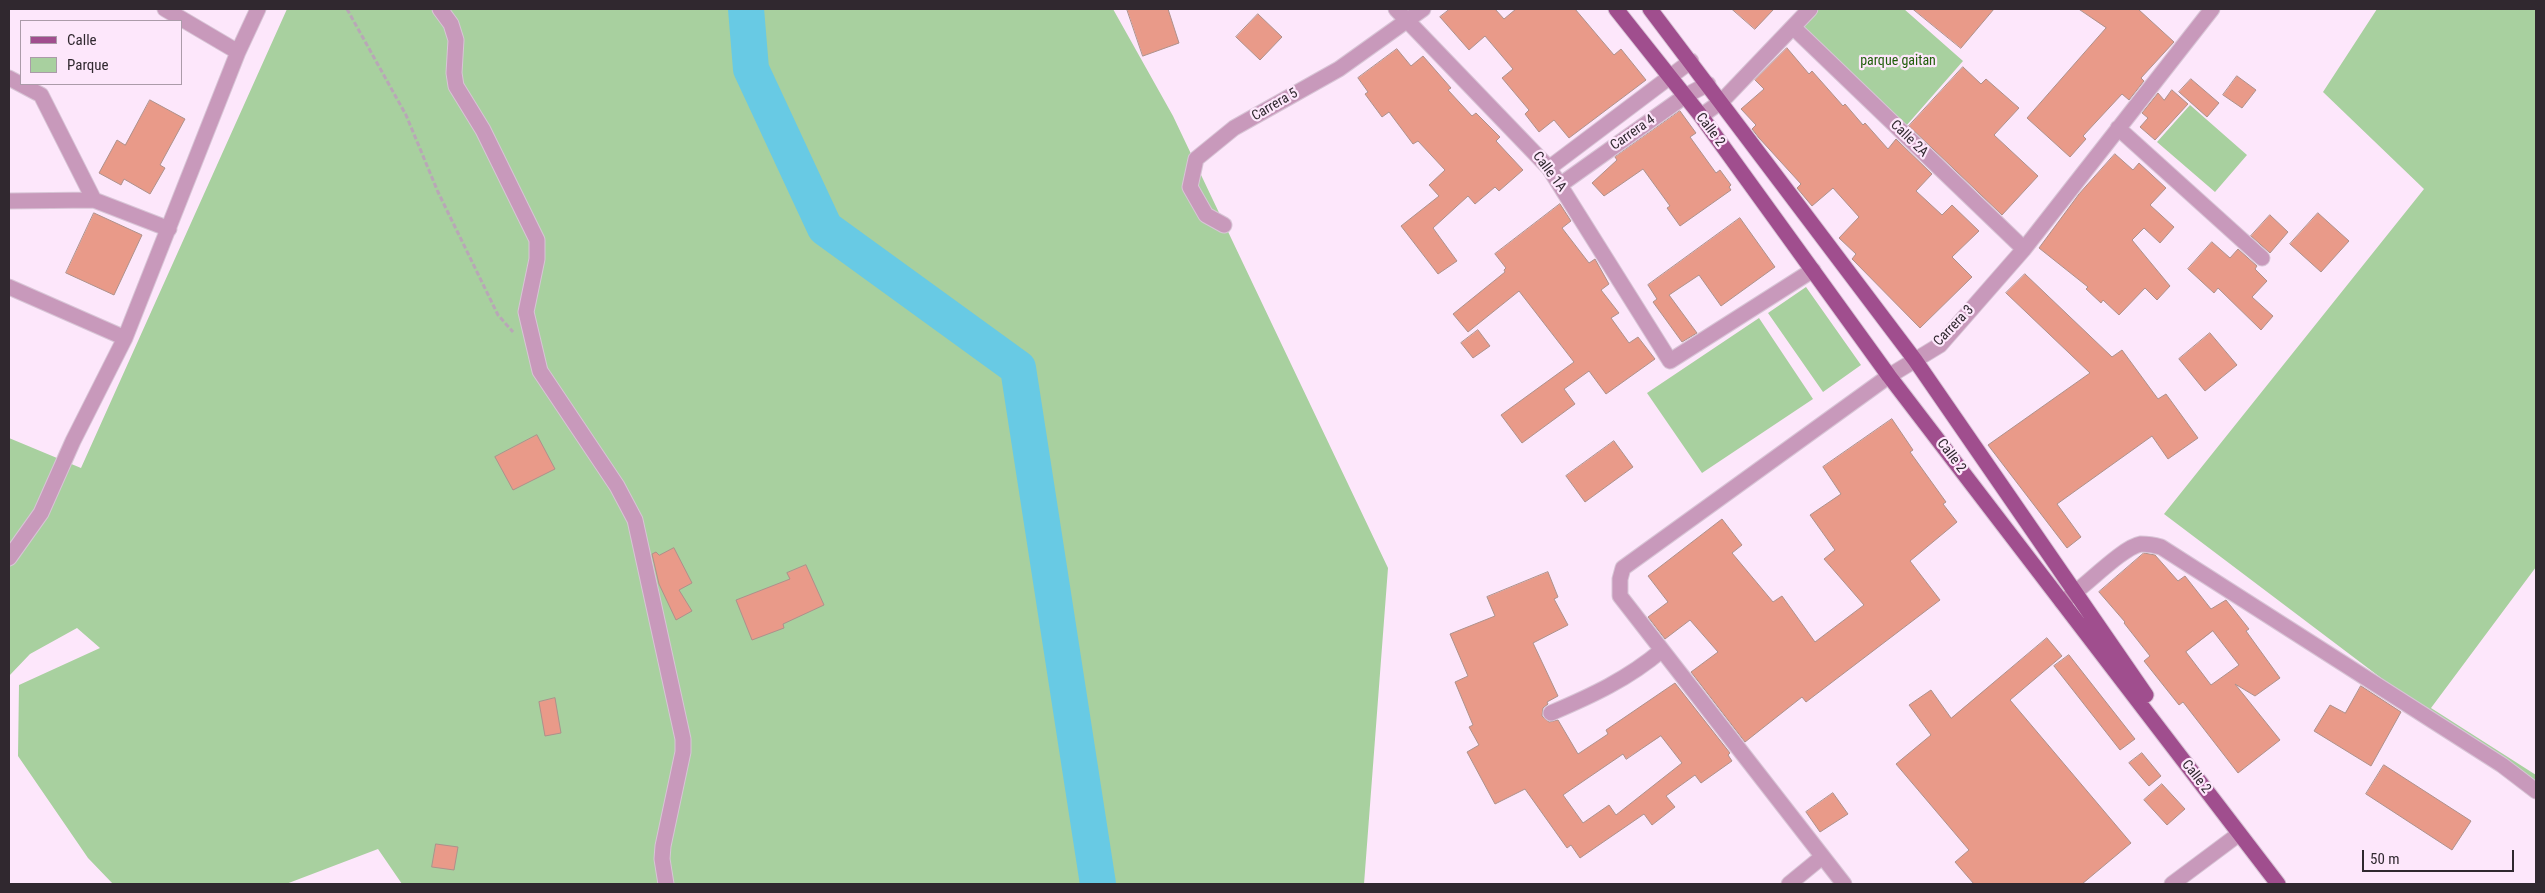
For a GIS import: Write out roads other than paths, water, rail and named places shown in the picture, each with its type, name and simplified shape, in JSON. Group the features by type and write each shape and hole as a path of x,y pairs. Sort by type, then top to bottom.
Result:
{"main road":[{"name":"Calle 2","path":"1616,9 1701,116 1889,376 2211,797"},
{"name":"Calle 2","path":"1650,9 1722,101 1916,360 2194,764 2211,797"},
{"path":"2211,797 2278,884"}],"street":[{"path":"165,9 238,52"},
{"path":"9,558 41,513 73,441 125,338 238,52 258,9"},
{"path":"440,9 452,24 456,40 454,74 456,86 483,130 537,240 537,259 526,312 540,370 617,486 635,520 683,739 683,752 663,846 662,859 666,884"},
{"name":"Calle 1A","path":"1396,9 1549,168 1670,361 1813,270"},
{"name":"Carrera 5","path":"1224,225 1206,215 1190,187 1196,159 1234,128 1339,69 1423,9"},
{"path":"1701,116 1722,101 1794,28 1810,9"},
{"name":"Carrera 3","path":"1662,650 1620,596 1620,579 1623,568 1889,376 1940,344 2024,249 2212,9"},
{"name":"Calle 2A","path":"1794,28 2024,249"},
{"name":"Carrera 4","path":"1549,168 1691,61"},
{"path":"9,78 20,84"},
{"name":"Carrera 4","path":"1560,185 1685,96 1708,84"},
{"path":"21,85 41,96 94,200"},
{"path":"2118,128 2262,258"},
{"path":"9,201 94,200 169,229"},
{"path":"9,288 125,338"},
{"path":"2062,602 2077,593 2129,549 2140,544 2160,547 2502,765 2536,790"},
{"path":"1551,713 1609,688 1640,668 1662,650 1844,884"},
{"path":"2172,884 2239,834"},
{"path":"1789,884 1822,857"}],"waterway":[{"path":"746,9 751,69 825,228 1018,368 1098,884"}],"park label":[{"name":"parque gaitan","path":"1898,61"}]}
